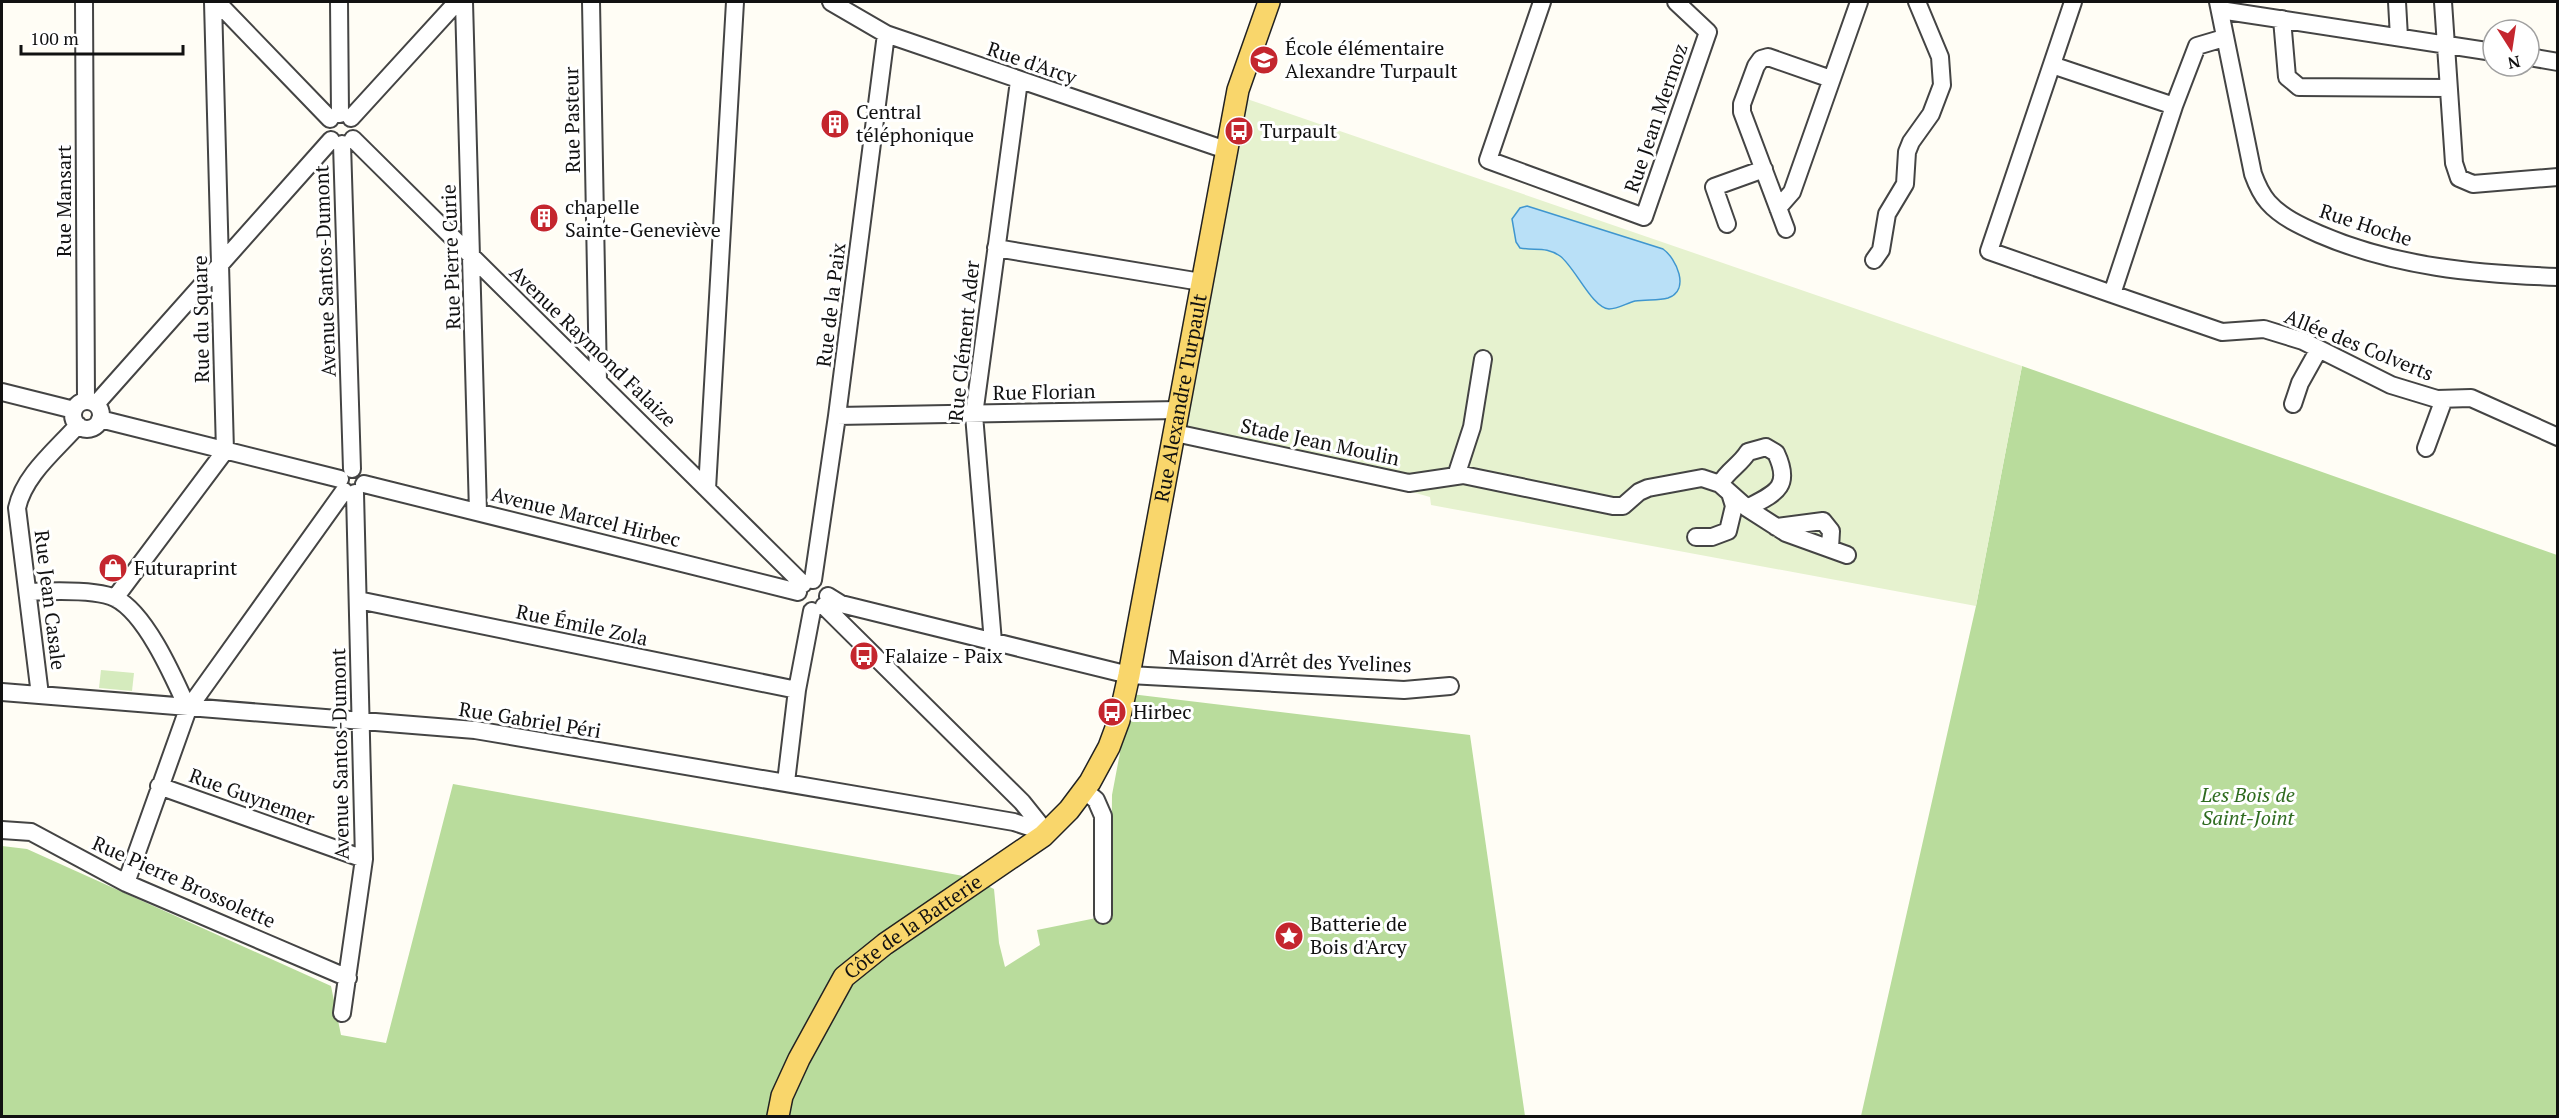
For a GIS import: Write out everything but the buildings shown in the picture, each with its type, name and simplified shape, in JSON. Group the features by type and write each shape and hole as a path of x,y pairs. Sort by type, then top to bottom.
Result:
{"main road":[{"name":"Rue Alexandre Turpault","path":"1020,851 1047,833 1084,790 1109,747 1119,720 1238,90 1269,2"},
{"name":"Côte de la Batterie","path":"778,1116 782,1096 799,1059 844,977 885,944 1020,851"}],"street":[{"name":"Rue Mansart","path":"84,2 87,412"},
{"path":"215,2 341,117 356,130 342,141 327,132 341,117 457,2"},
{"name":"Rue du Square","path":"215,2 225,451"},
{"path":"339,2 341,117"},
{"name":"Rue Pierre Curie","path":"464,2 478,512"},
{"name":"Rue Pasteur","path":"591,2 598,381"},
{"path":"708,489 735,2"},
{"name":"Rue d'Arcy","path":"831,2 886,34 1226,150"},
{"name":"Rue Jean Mermoz","path":"1542,2 1488,160 1644,217 1708,33 1676,2"},
{"path":"1778,208 1792,192 1859,2"},
{"path":"1874,260 1881,250 1887,214 1905,184 1907,152 1911,142 1939,100 1942,70 1934,41 1918,10 1917,2"},
{"path":"2073,2 2052,64 2174,106"},
{"path":"2397,2 2399,37"},
{"path":"2443,2 2454,163 2459,178 2473,184 2558,177"},
{"path":"2219,6 2282,19 2481,50"},
{"name":"Rue Hoche","path":"2219,6 2253,174 2259,190 2282,215 2334,240 2417,264 2457,272 2558,277"},
{"path":"2282,19 2287,77 2299,87 2448,88"},
{"name":"Rue de la Paix","path":"805,585 837,416 886,34"},
{"path":"2112,294 2174,106 2197,46 2224,38"},
{"path":"1786,229 1742,104 1756,66 1761,59 1768,57 1831,79"},
{"path":"2541,59 2558,62"},
{"name":"Allée des Colverts","path":"2052,64 1989,252 2222,332 2264,329 2303,341 2391,386 2444,399 2471,398 2558,437"},
{"name":"Rue Clément Ader","path":"993,642 974,415 1019,81"},
{"name":"Rue Jean Casale","path":"40,695 17,508 20,493 87,412 221,266 342,141"},
{"name":"Avenue Raymond Falaize","path":"342,141 472,258 805,585"},
{"name":"Avenue Santos-Dumont","path":"342,141 351,484 358,600 364,859 342,1013"},
{"path":"1727,224 1714,187 1764,168"},
{"path":"996,248 1201,282"},
{"path":"2293,404 2300,383 2319,349"},
{"path":"1456,476 1472,427 1483,359"},
{"name":"Avenue Marcel Hirbec","path":"2,392 87,412 351,484 805,585"},
{"path":"2426,448 2444,399"},
{"name":"Rue Florian","path":"837,416 1179,410"},
{"name":"Stade Jean Moulin","path":"1175,433 1409,483 1463,475 1613,506 1623,506 1639,492 1648,488 1702,477 1725,488"},
{"path":"1696,537 1712,537 1728,531 1734,506 1725,488 1728,471 1742,462 1748,452 1766,447 1776,453 1785,474 1782,485 1747,508"},
{"path":"115,598 225,451"},
{"path":"126,883 188,709 351,484"},
{"path":"1725,488 1747,508 1776,527 1807,543 1830,548 1847,555"},
{"path":"1776,527 1823,521 1831,531 1830,548"},
{"path":"786,782 797,690 821,604 826,587 805,585 800,604 821,604 841,604 1129,675"},
{"path":"28,592 54,590 115,598 146,628 171,670 188,709"},
{"name":"Rue Émile Zola","path":"358,600 797,690"},
{"path":"821,604 1022,802 1047,833"},
{"name":"Maison d'Arrêt des Yvelines","path":"1129,675 1404,690 1450,686"},
{"name":"Rue Gabriel Péri","path":"2,692 188,709 475,730 1014,822 1047,833"},
{"name":"Rue Guynemer","path":"159,786 364,859"},
{"path":"1084,790 1096,800 1103,816 1103,915"},
{"name":"Rue Pierre Brossolette","path":"2,830 31,832 126,883 348,978"}],"green space":[{"path":"1247,99 2022,366 1976,606 1431,505 1430,497 1185,429"},
{"name":"Les Bois de Saint-Joint","path":"2022,366 2557,555 2557,1116 1861,1116 1976,606"},
{"path":"101,670 134,673 132,691 99,688"},
{"path":"1131,694 1470,735 1525,1116 2,1116 2,846 27,849 331,986 341,1035 386,1043 453,784 969,877 994,889 999,943 1005,967 1040,945 1037,930 1111,915 1112,795"}],"water":[{"path":"1527,206 1663,249 1676,266 1680,281 1679,288 1668,298 1635,301 1612,309 1603,307 1590,295 1560,256 1545,250 1520,248 1516,242 1512,219 1520,208"}],"place":[{"name":"École élémentaire Alexandre Turpault","path":"1264,60"},
{"name":"Central téléphonique","path":"835,124"},
{"name":"Turpault","path":"1239,131"},
{"name":"chapelle Sainte-Geneviève","path":"544,218"},
{"name":"Futuraprint","path":"113,568"},
{"name":"Falaize - Paix","path":"864,656"},
{"name":"Hirbec","path":"1112,712"},
{"name":"Batterie de Bois d'Arcy","path":"1289,936"}]}
